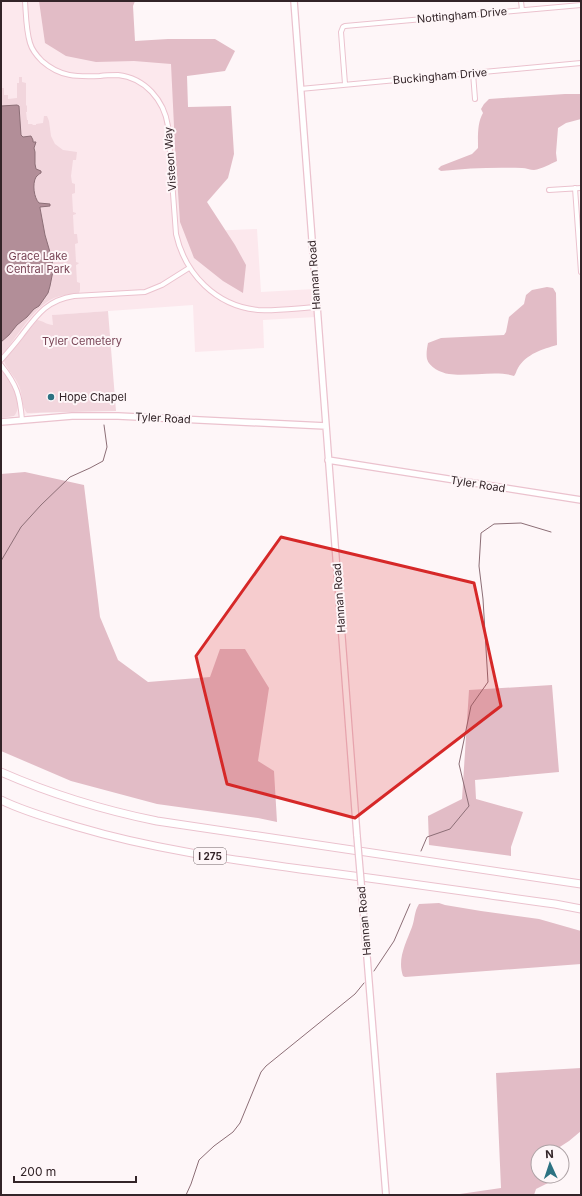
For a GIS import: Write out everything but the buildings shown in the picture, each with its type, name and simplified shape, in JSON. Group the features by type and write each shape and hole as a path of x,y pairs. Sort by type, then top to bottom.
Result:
{"highway":[{"name":"I 275","path":"1,772 44,790 82,802 114,812 157,821 581,884"},
{"name":"I 275","path":"1,800 56,821 145,844 252,862 555,904 581,909"}],"street":[{"name":"Visteon Way","path":"25,1 26,29 30,44 40,59 49,66 60,72 74,76 113,75 128,78 137,81 146,87 155,95 160,103 165,112 168,126 176,234 179,247 189,268 195,276 212,292 239,306 256,310 317,307"},
{"name":"Hannan Road","path":"294,1 328,460 386,1195"},
{"path":"521,1 522,10"},
{"name":"Nottingham Drive","path":"345,84 341,32 345,26 581,5"},
{"name":"Buckingham Drive","path":"300,89 581,64"},
{"path":"473,73 475,99"},
{"path":"574,188 581,272"},
{"path":"549,190 581,188"},
{"path":"1,360 38,315 54,302 74,296 145,292 162,286 189,268"},
{"path":"1,365 12,380 18,393 22,420"},
{"name":"Tyler Road","path":"1,422 84,416 118,416 326,426"},
{"name":"Tyler Road","path":"328,460 581,500"}],"highlighted area":[{"path":"281,537 474,583 501,706 355,818 227,784 196,656"}],"shaded area":[{"path":"1,1 118,1 121,58 176,55 185,232 257,229 261,292 314,289 316,317 263,320 264,348 195,352 193,305 53,315 53,325 39,413 1,418"},
{"path":"39,1 135,1 133,6 135,41 215,39 235,51 225,71 187,76 188,107 231,106 234,154 228,178 207,202 246,265 243,293 223,281 194,258 180,222 171,64 134,61 96,62 66,56 45,43"},
{"path":"581,94 581,119 566,123 558,128 556,153 557,161 543,168 534,170 524,168 471,168 441,171 438,169 441,166 472,154 478,148 479,126 483,113 481,109 489,99"},
{"path":"1,106 19,106 21,135 23,137 31,136 33,142 36,142 34,148 35,164 36,169 41,171 41,173 36,177 34,187 37,201 39,203 50,204 50,206 40,208 45,235 52,259 53,271 48,293 39,306 17,325 1,342"},
{"path":"547,287 553,288 556,293 557,345 541,350 530,356 521,363 514,376 507,374 449,374 436,369 428,362 428,343 441,338 504,335 509,317 524,304 526,295 532,290"},
{"path":"25,472 84,485 100,617 118,660 148,682 210,677 220,649 245,649 269,688 258,761 274,771 277,822 157,804 71,781 1,751 1,474"},
{"path":"552,685 559,772 475,780 476,799 523,812 511,847 511,856 429,845 428,816 462,799 469,690"},
{"path":"439,903 481,911 539,919 581,931 581,964 405,977 403,976 401,970 402,957 417,907 419,904"},
{"path":"581,1068 581,1131 564,1144 530,1144 530,1184 546,1184 536,1189 534,1195 453,1195 501,1188 496,1073"}],"green space":[{"name":"Grace Lake Central Park","path":"19,77 22,77 22,82 26,83 26,112 28,124 36,125 43,123 44,116 47,116 51,136 55,144 63,150 77,152 76,160 73,160 71,176 72,183 75,184 75,193 72,194 73,212 76,213 73,215 74,234 77,234 78,243 75,244 76,262 79,263 76,265 77,282 80,283 80,290 79,293 63,295 46,303 25,324 1,356 1,88 4,88 4,95 8,95 8,99 17,98 17,83 19,83"},
{"name":"Tyler Cemetery","path":"108,311 116,411 27,413 19,386 5,364 5,359 37,320 53,325 52,315"},
{"path":"1,369 12,385 18,405 14,416 1,418"}],"waterway":[{"path":"1,561 21,527 41,505 70,477 103,461 107,447 104,425"},
{"path":"421,851 427,837 450,829 469,806 459,764 471,706 488,682 483,599 479,566 481,533 494,524 521,523 551,532"},
{"path":"374,971 394,941 410,904"},
{"path":"186,1195 199,1160 214,1146 233,1132 240,1123 261,1072 266,1066 355,994 364,983"}],"place":[{"name":"Hope Chapel","path":"51,397"}]}
